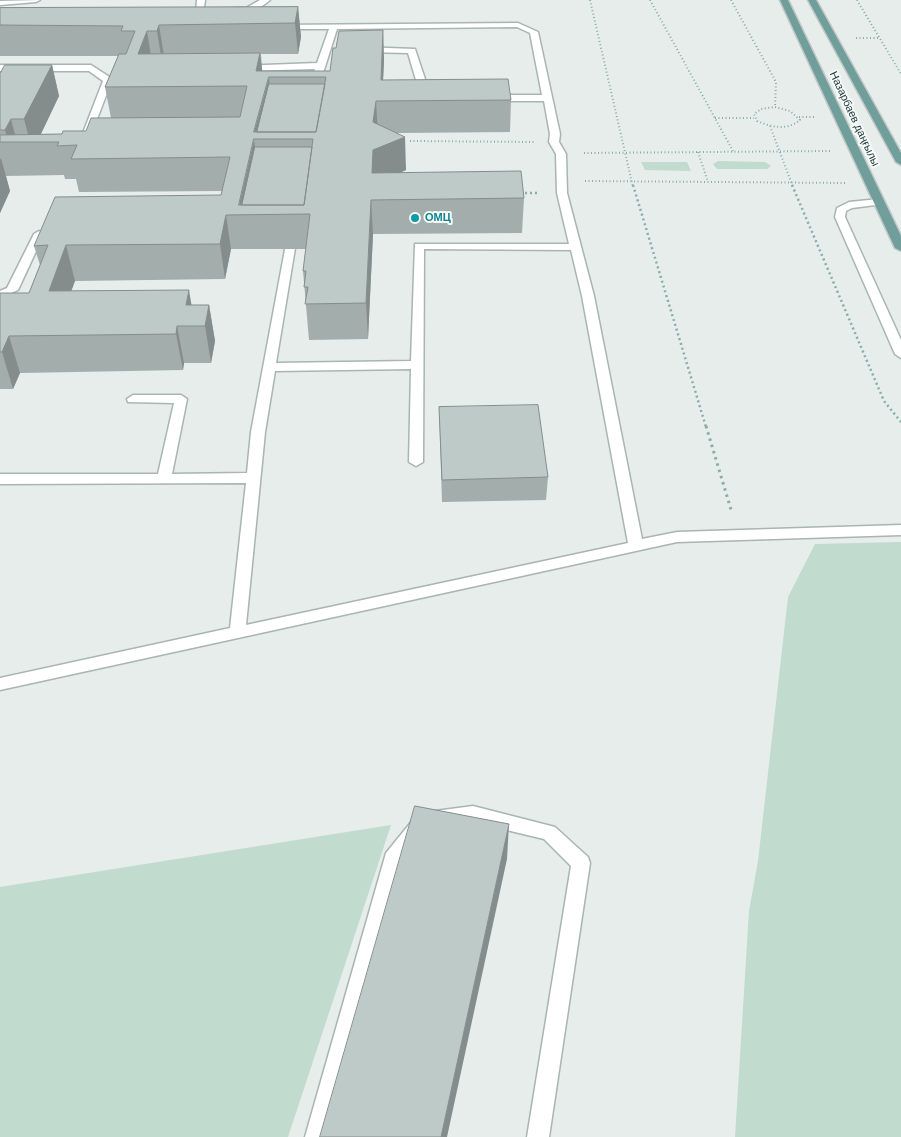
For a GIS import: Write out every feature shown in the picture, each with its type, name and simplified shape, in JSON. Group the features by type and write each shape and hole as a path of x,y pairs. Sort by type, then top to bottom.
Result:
{"main road":[{"name":"Назарбаев даңғылы","path":"784,0 901,248"},
{"name":"Назарбаев даңғылы","path":"812,0 901,162"}],"lane":[{"path":"0,3 36,0"},
{"path":"200,12 201,0"},
{"path":"229,10 248,10 266,0"},
{"path":"0,11 19,11"},
{"path":"191,12 210,11"},
{"path":"265,27 518,25 534,32 555,134 554,142 561,154 562,193 588,296 636,546"},
{"path":"310,97 321,66 331,48 334,26"},
{"path":"355,49 412,51 424,97 434,97"},
{"path":"236,68 321,66"},
{"path":"0,68 91,68 108,80 82,148"},
{"path":"481,97 548,98"},
{"path":"879,202 849,205 841,210 840,217 901,354"},
{"path":"237,633 258,432 294,218"},
{"path":"0,295 12,290 39,234"},
{"path":"416,462 419,246 576,247"},
{"path":"269,367 418,364"},
{"path":"133,399 181,398 164,478"},
{"path":"0,479 253,478"},
{"path":"0,684 676,537 901,530"},
{"path":"316,1137 395,853 427,818 473,814 549,833 581,863 538,1137"}],"path":[{"path":"590,0 632,182 738,535"},
{"path":"650,0 733,151"},
{"path":"731,0 776,82 775,108"},
{"path":"857,0 901,74"},
{"path":"715,118 754,118 770,126 793,126 800,120 796,113 775,108 761,109 754,114 754,118"},
{"path":"770,126 791,182 884,401 901,422"},
{"path":"410,141 554,142"},
{"path":"698,151 708,182"},
{"path":"561,154 832,151"},
{"path":"562,181 847,182"},
{"path":"514,193 562,193"}],"green space":[{"path":"718,161 765,162 771,166 767,169 717,169 713,164"},
{"path":"641,162 687,162 691,171 645,170"},
{"path":"901,542 901,1137 735,1137 749,911 758,861 788,597 815,544"},
{"path":"391,825 288,1137 0,1137 0,887"}],"building":[{"path":"298,7 295,23 159,25 157,31 147,31 138,54 260,53 256,71 330,71 333,48 336,48 339,31 383,30 381,80 508,79 511,100 376,101 373,122 405,137 373,150 372,173 521,171 524,198 371,200 366,303 305,304 308,287 304,287 306,271 303,271 310,214 226,215 220,244 66,245 49,291 189,290 186,305 209,305 205,326 177,326 176,334 9,336 2,352 0,352 0,293 29,293 48,245 34,246 55,197 221,195 230,157 71,159 77,145 57,146 59,142 0,142 0,135 62,134 63,131 86,131 91,118 240,117 247,86 105,87 119,54 126,54 135,31 121,31 123,26 0,25 0,8","holes":["269,77 326,77 316,132 254,132","254,139 313,139 304,205 239,205"]},
{"path":"5,65 52,65 24,119 11,119 5,130 0,130 0,74"},
{"path":"269,84 325,84 316,132 257,132"},
{"path":"255,147 312,147 304,205 242,205"},
{"path":"538,405 548,477 442,480 439,407"},
{"path":"415,806 509,824 441,1137 320,1137"}],"place":[{"name":"ОМЦ","path":"415,218"}]}
